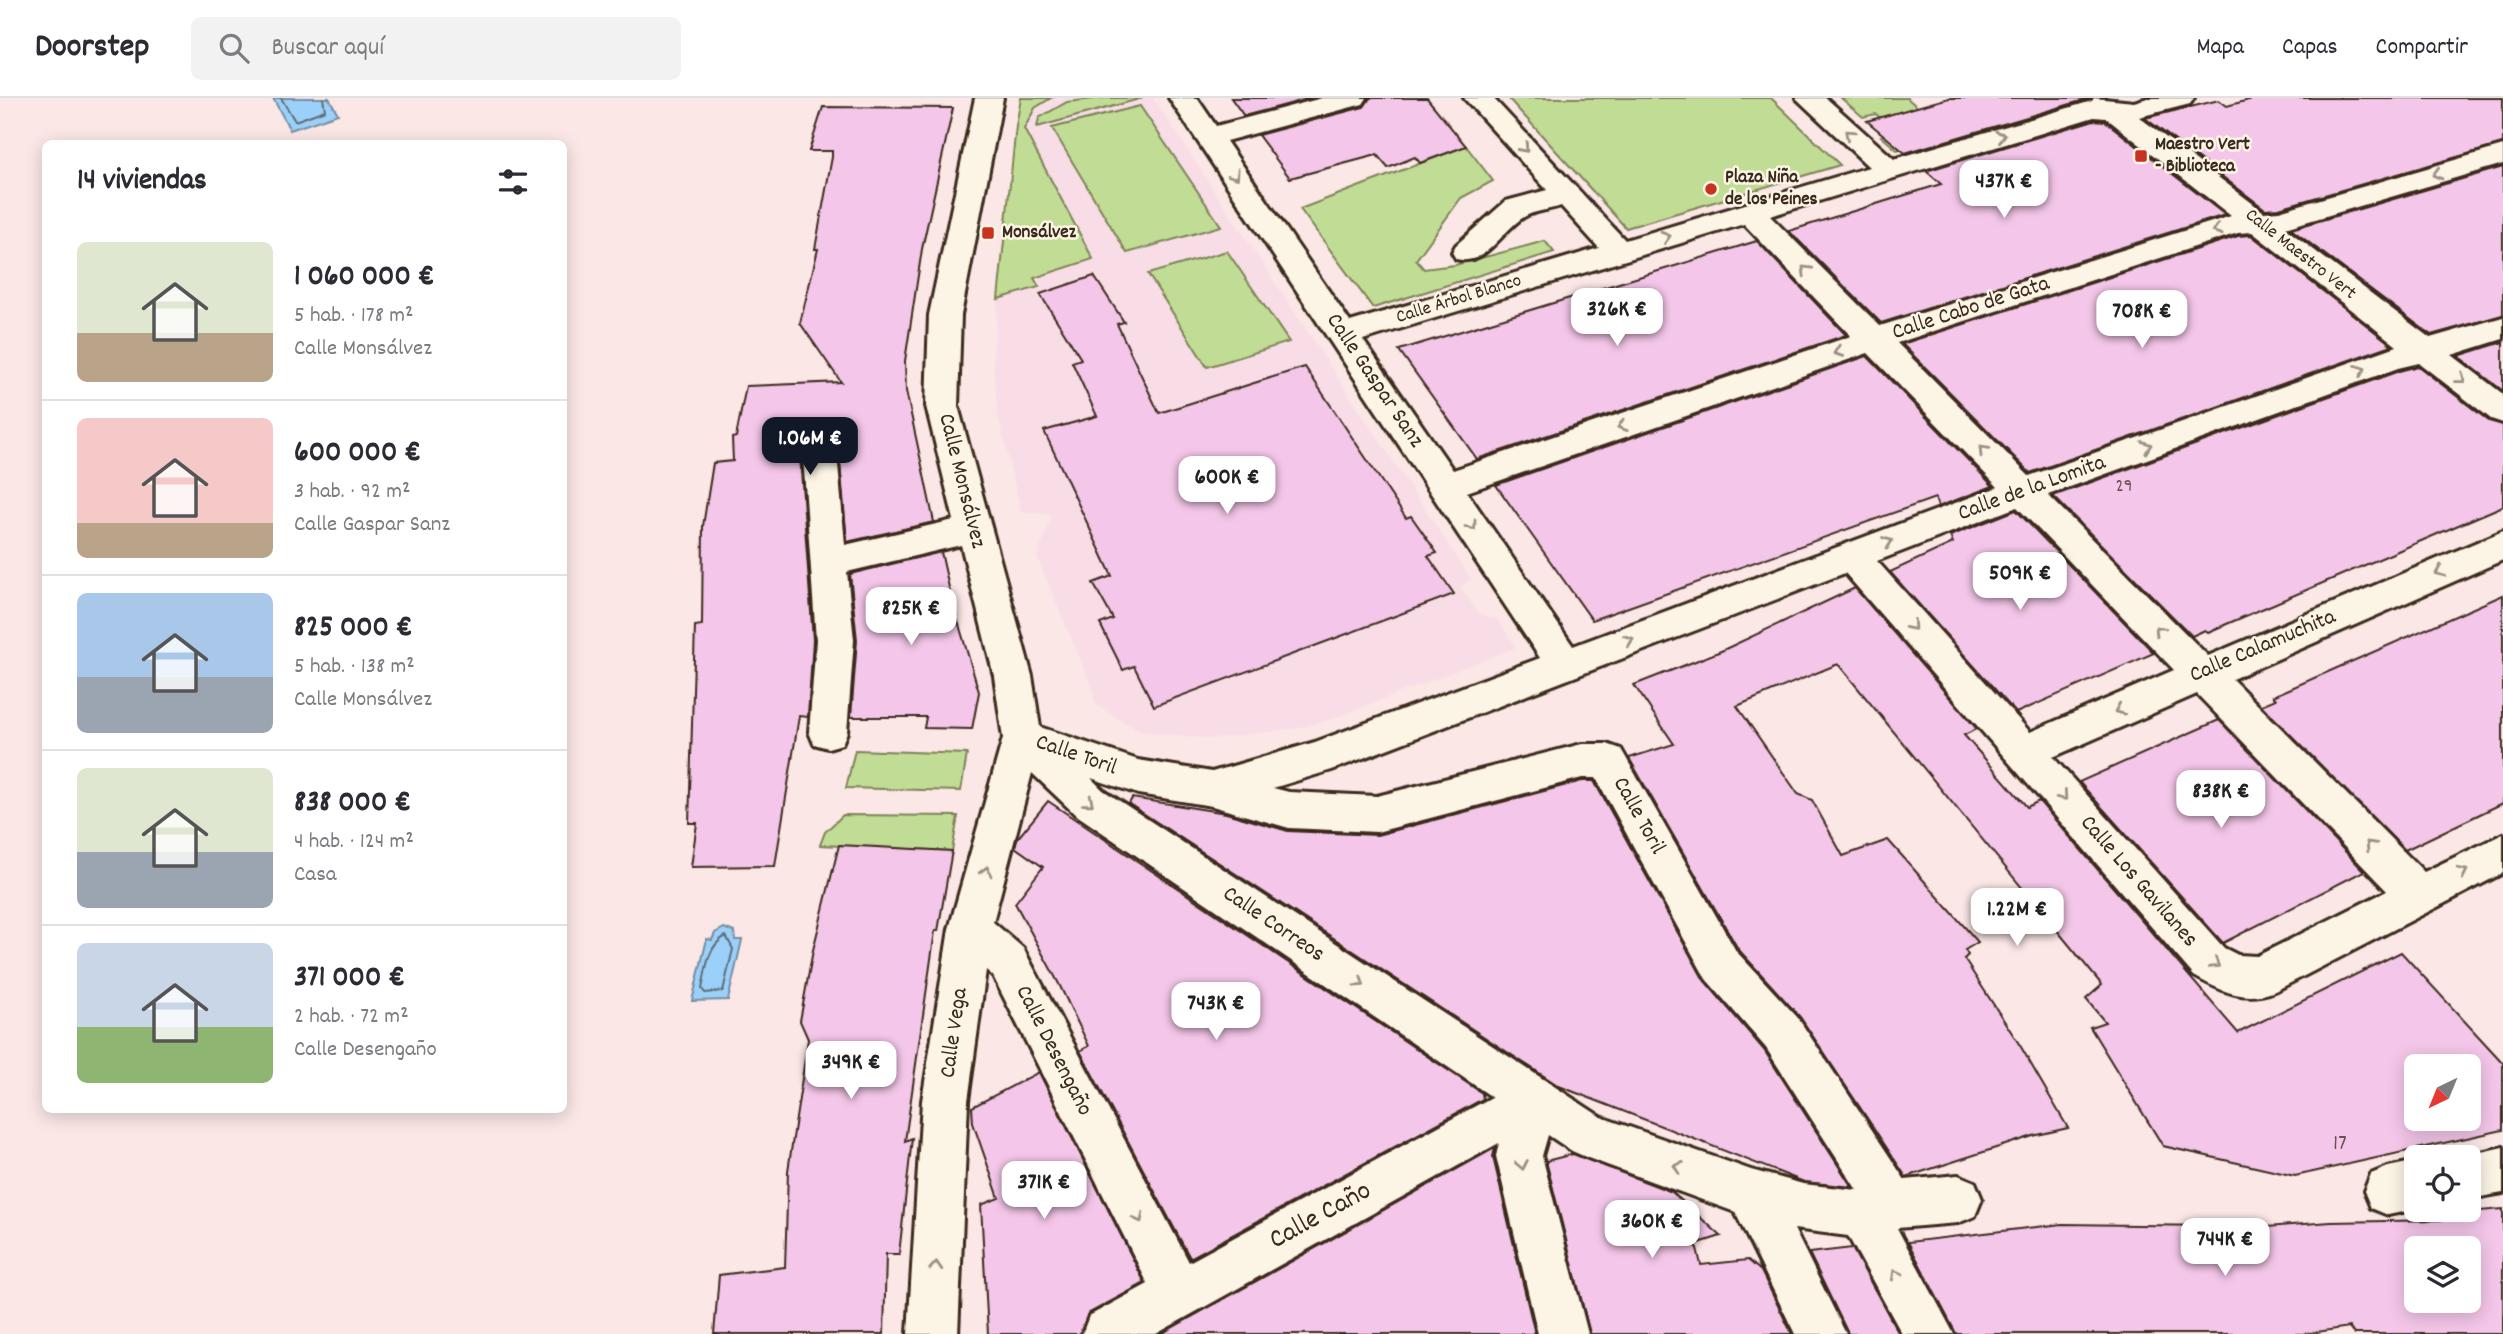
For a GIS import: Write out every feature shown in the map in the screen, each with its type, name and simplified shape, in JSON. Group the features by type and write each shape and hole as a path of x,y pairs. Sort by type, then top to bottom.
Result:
{"street":[{"name":"Calle Monsálvez","path":"989,98 945,315 942,406 972,529 1013,676 1022,738"},
{"name":"Calle Gaspar Sanz","path":"1183,98 1565,664"},
{"path":"1209,137 1353,98"},
{"path":"1478,98 1619,251"},
{"path":"1810,98 1889,170"},
{"name":"Calle Árbol Blanco","path":"1343,335 2105,104 2134,110 2180,98"},
{"name":"Calle Maestro Vert","path":"2105,104 2503,411"},
{"name":"Calle Cabo de Gata","path":"1445,486 1875,340 2235,224 2280,220 2503,155"},
{"path":"1467,252 1516,208 1538,204 1565,194"},
{"path":"1749,212 2418,894"},
{"name":"Calle de la Lomita","path":"1565,664 2023,491 2392,358 2503,328"},
{"path":"819,441 835,640 828,732"},
{"path":"830,562 972,529"},
{"name":"Calle Calamuchita","path":"2024,752 2503,545"},
{"name":"Calle Los Gavilanes","path":"1851,556 2209,962 2234,975 2260,977 2503,852"},
{"name":"Calle Toril","path":"1212,789 1318,758 1565,664"},
{"name":"Calle Toril","path":"1022,738 1138,777 1212,789 1289,810 1377,814 1582,761 1607,761 1721,965 1782,1033 1878,1209"},
{"name":"Calle Vega","path":"933,1334 945,1101 970,929 1022,738"},
{"name":"Calle Correos","path":"1022,738 1089,802 1588,1135 1751,1194 1803,1208 1878,1209 1958,1199"},
{"name":"Calle Desengaño","path":"970,929 1008,962 1180,1296"},
{"path":"1534,1098 1519,1156 1563,1334"},
{"name":"Calle Caño","path":"1107,1334 1534,1098"},
{"path":"2481,1174 2503,1170"},
{"path":"1751,1194 1821,1334"},
{"path":"1878,1209 1929,1334"}],"shaded area":[{"path":"1021,98 1153,98 1471,579 1460,587 1479,614 1497,619 1516,647 1335,718 1298,728 1212,739 1139,731 1096,705 1092,687 1037,557 1052,515 1021,512 998,414 993,359 1002,243"}],"green space":[{"path":"1021,98 1051,98 1035,108 1024,129 1093,259 1034,278 1039,287 998,299 1016,126"},
{"path":"1103,98 1143,98 1037,127 1039,118 1067,102"},
{"path":"1508,98 1771,98 1840,165 1626,228"},
{"path":"1841,98 1907,98 1944,130 2065,101 1897,150 1881,136 1895,131 1876,114 1863,117"},
{"path":"1140,106 1221,226 1127,253 1052,128"},
{"path":"1466,146 1493,181 1461,198 1416,260 1424,269 1455,265 1545,241 1554,252 1373,308 1300,209"},
{"path":"1227,251 1289,342 1207,367 1148,274"},
{"path":"855,750 967,754 961,791 846,788"},
{"path":"843,815 958,816 952,851 820,845 825,832"}],"water":[{"path":"273,98 329,98 338,114 290,130"},
{"path":"724,928 734,932 735,940 742,940 728,1000 692,1001 707,939 712,940 715,933"}],"building":[{"path":"1231,98 1312,98 1244,116"},
{"path":"1370,98 1427,98 1466,146 1420,163 1415,157 1388,168 1377,155 1290,178 1258,135 1364,107"},
{"path":"1949,98 2091,98 1905,153 1867,121"},
{"path":"2256,98 2503,98 2503,144 2279,208 2265,209 2145,118 2219,100 2227,106"},
{"path":"823,107 953,108 922,249 905,361 906,391 934,522 847,542 838,440 832,429 818,426 805,431 799,441 813,640 808,717 799,716 775,866 691,867 697,823 689,823 695,626 702,625 703,526 713,463 733,461 732,438 736,437 746,386 841,382 800,323 818,249 815,249 832,157 832,151 809,151"},
{"path":"2094,120 2105,121 2225,215 1881,323 1789,231 1941,184 1926,171"},
{"path":"2503,167 2503,315 2431,335 2291,229"},
{"path":"2251,235 2392,345 2030,473 1902,344 2238,236"},
{"path":"1757,241 1846,335 1477,459 1399,350"},
{"path":"1094,276 1124,322 1117,324 1159,413 1305,367 1406,518 1411,516 1437,553 1428,556 1454,594 1154,706 1134,666 1123,670 1100,624 1113,619 1093,583 1112,576 1044,431 1097,416 1072,362 1081,359 1040,294"},
{"path":"2503,342 2503,391 2458,356"},
{"path":"1867,356 1993,486 1938,507 1935,498 1592,620 1496,485"},
{"path":"2418,366 2489,421 2503,425 2503,506 2208,632 2205,630 2192,636 2053,496 2399,371"},
{"path":"2016,510 2154,653 2016,713 1890,572 1953,543 1950,536"},
{"path":"941,552 952,601 979,692 972,729 924,728 926,717 851,717 857,640 850,574"},
{"path":"1855,588 1977,729 1964,735 2027,807 2039,801 2238,1033 2401,952 2503,1063 2503,1130 2435,1145 2404,1145 2404,1152 2295,1176 2163,1146 2090,1027 2105,1022 2086,999 2102,985 1838,664 1737,706 1798,794 1812,800 1843,856 1888,840 1978,942 1965,950 1968,955 1964,959 2021,1047 2068,1128 2033,1136 1906,1177 1800,1017 1738,949 1629,758 1674,744 1634,685 1721,651"},
{"path":"2503,595 2503,803 2405,850 2261,705 2276,699 2273,696"},
{"path":"2219,720 2364,871 2223,943 2079,782"},
{"path":"1582,781 1594,781 1704,980 1764,1050 1852,1187 1804,1182 1559,1086 1129,804 1132,798 1226,813 1288,831 1377,835"},
{"path":"1048,801 1482,1093 1483,1099 1190,1258 1080,1051 1089,1046 1015,903 1043,867 1015,847 1017,839"},
{"path":"839,845 952,851 938,931 935,931 905,1141 912,1138 899,1254 886,1254 884,1334 714,1334 719,1275 785,1267 788,1171 808,1039 800,1021 813,950"},
{"path":"1039,1072 1145,1283 1088,1314 1080,1334 988,1334 981,1205 999,1198 973,1123 972,1107"},
{"path":"1495,1148 1493,1157 1535,1334 1161,1334"},
{"path":"1573,1154 1672,1192 1721,1236 1696,1244 1701,1265 1748,1260 1761,1271 1792,1334 1590,1334 1546,1161"},
{"path":"2503,1209 2503,1334 2354,1334 2349,1327 2304,1334 1956,1334 1908,1242 2062,1224 2213,1226 2214,1231 2331,1222 2481,1222 2481,1211"},
{"path":"1852,1248 1899,1334 1848,1334 1809,1253"}],"place":[{"name":"Maestro Vert - Biblioteca","path":"2141,156"},
{"name":"Plaza Niña de los Peines","path":"1711,189"},
{"name":"Monsálvez","path":"988,233"}]}
